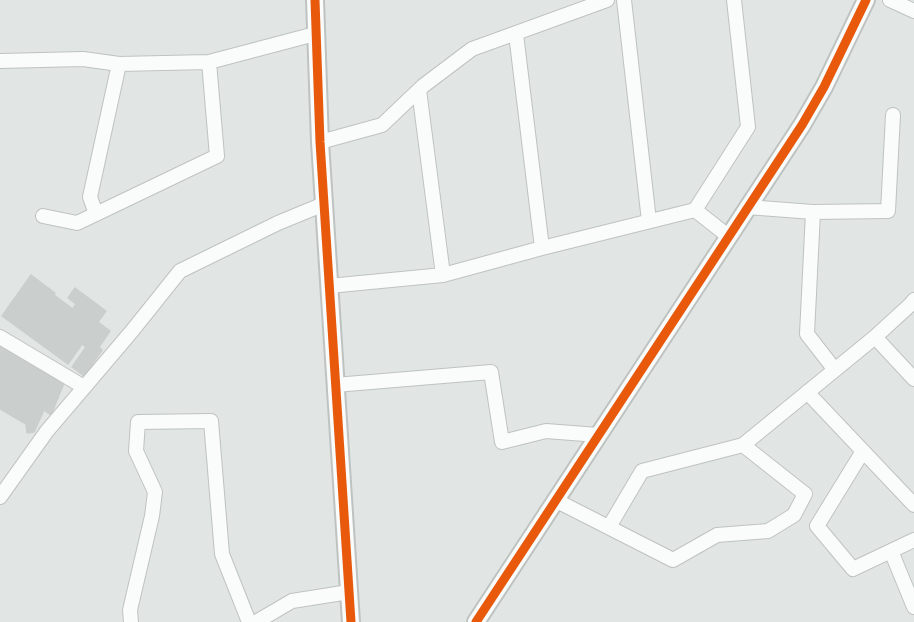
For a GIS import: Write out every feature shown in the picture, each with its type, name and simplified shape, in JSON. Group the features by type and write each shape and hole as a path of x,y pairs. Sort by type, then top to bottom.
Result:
{"street":[{"path":"315,0 320,142 351,622"},
{"path":"320,142 382,125 419,90 472,49 608,0"},
{"path":"624,0 650,220"},
{"path":"329,286 443,275 695,210 748,127 734,0"},
{"path":"476,622 802,125 866,0"},
{"path":"891,0 914,10"},
{"path":"0,61 83,59 119,63 208,62 315,34"},
{"path":"516,34 542,248"},
{"path":"43,216 78,223 217,156 208,62"},
{"path":"96,214 90,197 119,63"},
{"path":"419,90 443,275"},
{"path":"747,207 813,212 888,211 894,115"},
{"path":"0,497 47,431 180,271 278,223 324,204"},
{"path":"695,210 728,236"},
{"path":"813,212 807,334 835,370"},
{"path":"609,527 642,471 743,445 875,337 914,300"},
{"path":"0,337 84,387"},
{"path":"875,337 914,379"},
{"path":"335,385 491,372 502,442 546,431 598,435"},
{"path":"807,392 914,505"},
{"path":"131,622 130,610 152,516 155,492 135,451 138,422 211,421 222,554 249,622"},
{"path":"555,500 673,560 717,535 768,531 794,515 805,494 743,445"},
{"path":"863,451 817,526 854,569 914,540"},
{"path":"891,551 914,607"},
{"path":"256,622 292,601 349,592"}],"building":[{"path":"31,275 73,309 76,304 68,298 75,288 106,311 98,322 110,331 99,347 102,350 84,376 72,367 86,347 82,344 68,364 2,316"},
{"path":"0,347 64,383 51,415 44,410 34,432 27,433 26,424 0,409"}],"cycle path":[{"path":"315,0 320,142 351,622"},
{"path":"476,622 802,125 824,87 866,0"}]}
